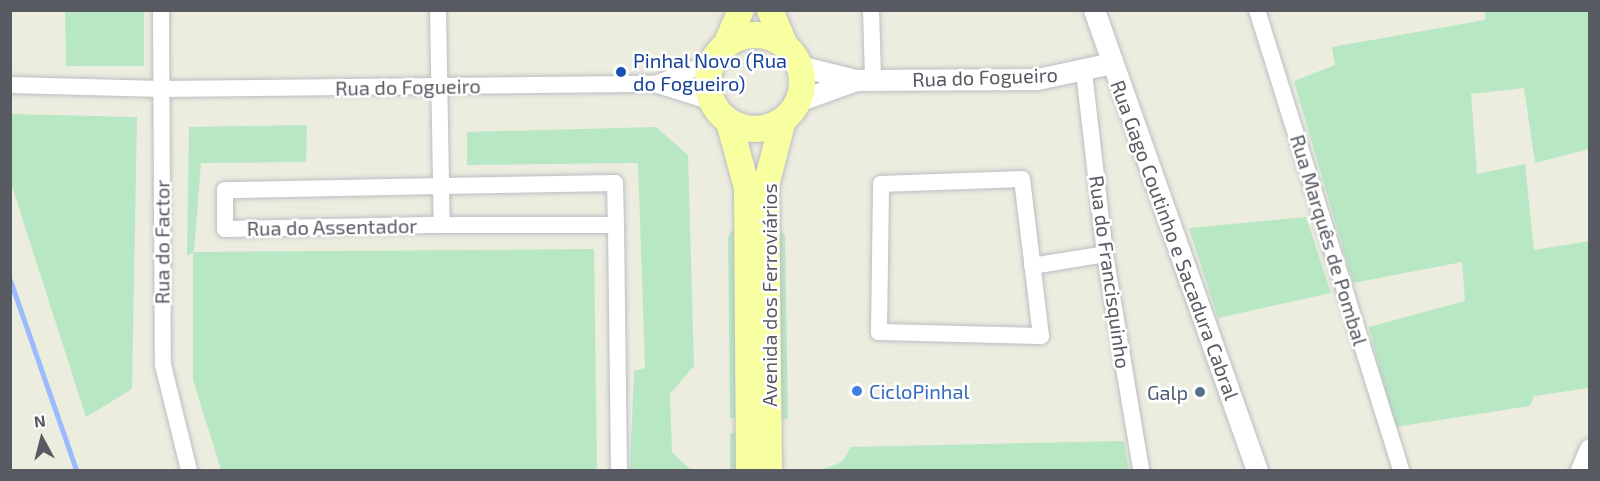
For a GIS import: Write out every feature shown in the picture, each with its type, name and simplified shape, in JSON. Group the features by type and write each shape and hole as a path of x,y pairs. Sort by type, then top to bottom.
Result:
{"main road":[{"path":"712,102 719,53 741,10"},
{"name":"Avenida dos Ferroviários","path":"769,471 766,186 791,111 792,56 770,10"},
{"path":"719,53 756,35 792,56"},
{"name":"Avenida dos Ferroviários","path":"712,102 729,122 747,188 749,471"},
{"path":"729,122 756,129 791,111"}],"street":[{"name":"Rua do Factor","path":"161,10 163,365 189,471"},
{"path":"438,10 441,186"},
{"path":"865,80 871,10"},
{"name":"Rua Gago Coutinho e Sacadura Cabral","path":"1094,10 1257,471"},
{"name":"Rua Marquês de Pombal","path":"1257,10 1401,471"},
{"path":"655,84 719,53"},
{"name":"Rua do Fogueiro","path":"792,56 865,80 1037,79 1084,72 1112,63"},
{"name":"Rua do Francisquinho","path":"1084,72 1105,254 1141,471"},
{"name":"Rua do Fogueiro","path":"791,111 865,80"},
{"name":"Rua do Fogueiro","path":"10,85 162,89 655,84"},
{"path":"655,84 712,102"},
{"path":"1022,179 1032,266 1041,336 879,332 881,184 1022,179"},
{"name":"Rua do Assentador","path":"616,225 225,229 225,189 615,183 616,225 619,471"},
{"name":"Rua do Assentador","path":"441,186 442,225"},
{"path":"1032,266 1105,254"}],"green space":[{"path":"65,11 144,11 144,66 66,66"},
{"path":"1485,11 1589,11 1589,149 1535,163 1524,88 1471,94 1477,174 1525,164 1534,250 1589,241 1589,388 1534,396 1530,406 1395,427 1369,327 1465,301 1462,262 1353,283 1294,81 1335,65 1332,47 1485,20"},
{"path":"11,114 137,117 132,389 86,417 11,183"},
{"path":"307,125 306,162 201,163 194,252 594,249 597,470 221,470 193,380 193,253 187,256 189,127"},
{"path":"656,127 688,155 694,366 670,394 672,452 691,470 630,470 634,371 645,368 638,163 467,165 467,132"},
{"path":"1306,217 1331,293 1218,318 1189,228"},
{"path":"735,226 738,418 730,418 728,237"},
{"path":"778,226 785,236 788,419 780,419"},
{"path":"730,433 738,433 738,470 730,470"},
{"path":"1124,441 1129,470 821,470 842,462 851,447"}],"waterway":[{"path":"10,280 76,470"}],"place":[{"name":"Pinhal Novo (Rua do Fogueiro)","path":"621,72"},
{"name":"CicloPinhal","path":"857,391"},
{"name":"Galp","path":"1200,392"}]}
